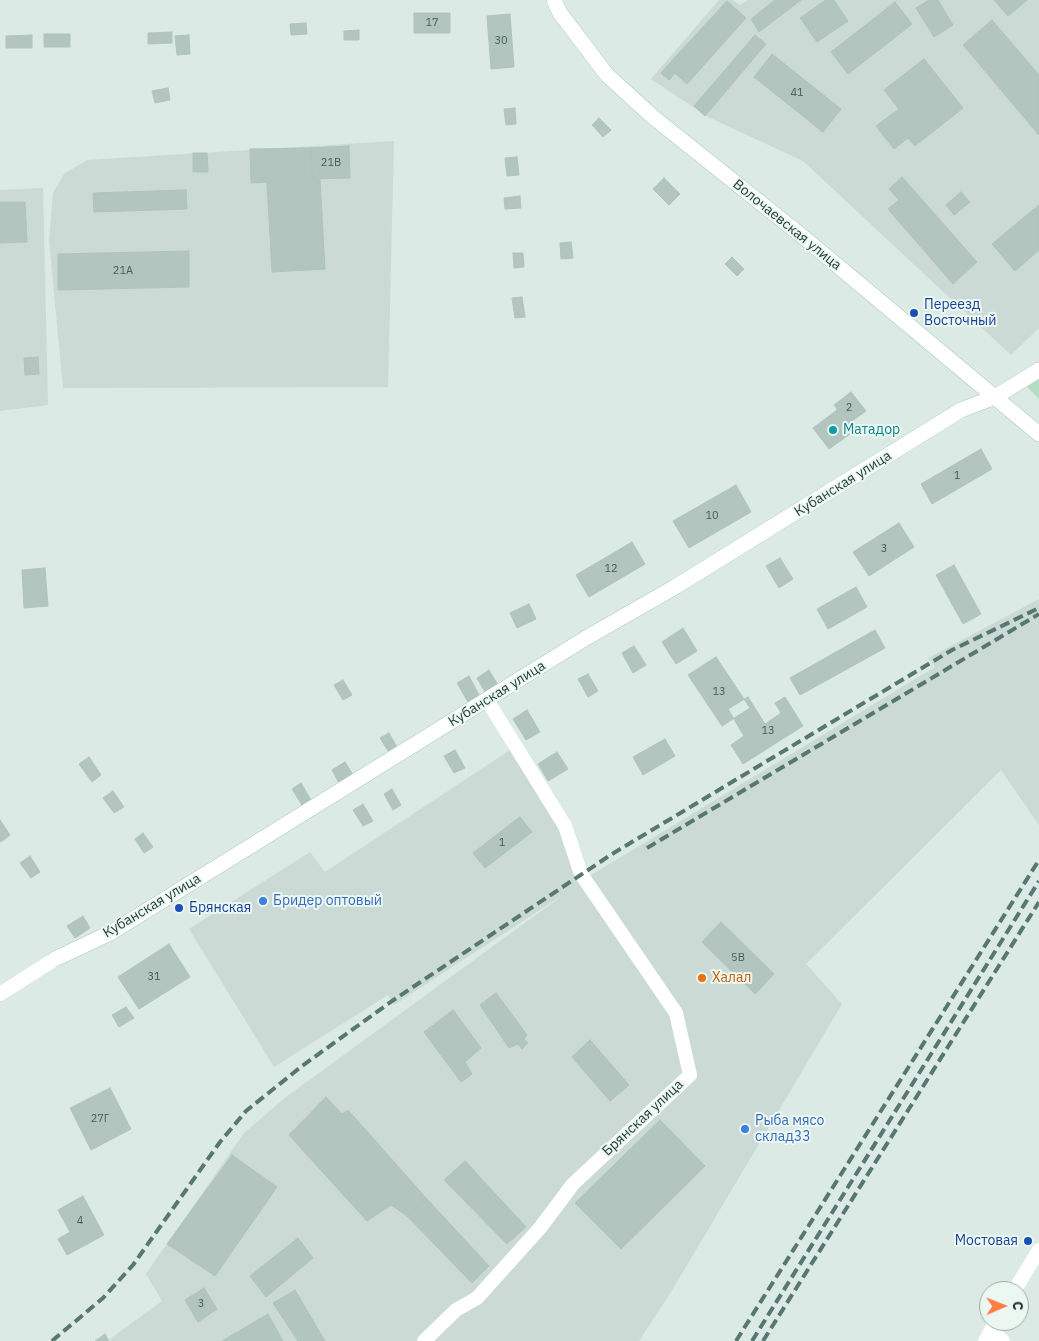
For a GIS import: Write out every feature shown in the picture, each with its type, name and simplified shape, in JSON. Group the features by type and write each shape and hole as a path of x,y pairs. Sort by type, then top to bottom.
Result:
{"main road":[{"name":"Волочаевская улица","path":"554,0 560,13 613,81 1039,434"},
{"name":"Кубанская улица","path":"55,959 112,932 586,638 675,587 961,410 995,397 1039,370"}],"street":[{"name":"Брянская улица","path":"424,1341 456,1310 478,1298 540,1228 573,1184 690,1075 676,1013 581,874 565,826 487,700"},
{"name":"Кубанская улица","path":"0,994 55,959"},
{"path":"1020,1281 1039,1250"},
{"path":"991,1331 1003,1341"}],"shaded area":[{"path":"719,0 732,0 740,5 748,0 1039,0 1039,328 1011,355 803,161 708,117 651,79"},
{"path":"394,141 388,387 63,388 49,241 53,193 64,174 87,160"},
{"path":"43,188 48,405 0,411 0,190"},
{"path":"1039,599 1039,825 1001,770 806,964 842,1004 671,1292 639,1341 111,1341 110,1339 162,1301 146,1274 244,1133 286,1097 566,893 394,1005 388,995 274,1067 189,929 310,852 325,872 510,750 588,877 935,667 928,658"}],"green space":[{"path":"1039,379 1039,399 1027,387"}],"building":[{"path":"775,0 801,0 759,32 751,19"},
{"path":"826,0 834,0 848,21 817,42 800,18"},
{"path":"929,0 938,0 953,25 934,37 916,8"},
{"path":"994,0 1027,0 1008,16"},
{"path":"727,1 746,18 687,84 667,66"},
{"path":"895,2 912,24 848,74 831,52"},
{"path":"414,13 450,13 450,33 414,33"},
{"path":"510,14 514,67 491,69 487,16"},
{"path":"992,20 1039,75 1039,135 963,45"},
{"path":"306,23 307,34 291,35 290,24"},
{"path":"359,30 359,40 344,40 344,31"},
{"path":"172,32 172,43 148,44 148,33"},
{"path":"44,34 70,34 70,47 44,47"},
{"path":"32,35 32,48 6,48 6,36"},
{"path":"189,35 190,54 177,55 175,36"},
{"path":"755,35 766,44 705,116 694,106"},
{"path":"772,54 841,109 823,132 754,77"},
{"path":"924,59 963,108 915,146 908,138 894,149 876,126 899,109 884,90"},
{"path":"667,66 675,73 669,80 661,73"},
{"path":"168,88 170,100 155,103 152,91"},
{"path":"515,108 516,124 506,125 504,109"},
{"path":"599,118 611,130 603,137 592,125"},
{"path":"349,146 350,178 312,179 311,148"},
{"path":"311,148 312,179 320,180 325,269 272,272 267,182 251,183 250,149"},
{"path":"193,153 207,153 208,172 193,172"},
{"path":"517,157 519,175 507,176 505,158"},
{"path":"902,177 977,262 953,284 888,209 899,200 889,189"},
{"path":"664,178 680,194 669,205 653,189"},
{"path":"186,190 187,209 94,212 93,193"},
{"path":"961,192 970,202 954,215 946,205"},
{"path":"520,196 521,208 505,209 504,198"},
{"path":"0,202 25,202 27,242 0,243"},
{"path":"1039,205 1039,250 1015,271 992,244"},
{"path":"571,242 573,258 561,259 560,243"},
{"path":"189,251 189,287 58,290 58,254"},
{"path":"513,253 523,253 524,267 514,268"},
{"path":"732,257 744,269 737,276 725,264"},
{"path":"522,297 525,317 515,318 512,298"},
{"path":"38,357 39,374 25,375 24,358"},
{"path":"851,392 866,411 848,424 834,405"},
{"name":"Матадор","path":"837,410 853,432 829,449 813,428"},
{"path":"981,449 992,469 932,504 921,484"},
{"path":"736,485 751,512 689,548 673,521"},
{"path":"899,523 914,547 869,576 853,552"},
{"path":"632,542 645,564 589,597 576,575"},
{"path":"780,558 793,579 779,588 766,566"},
{"path":"954,565 981,614 963,624 936,575"},
{"path":"45,568 48,606 24,608 22,570"},
{"path":"856,587 867,607 828,629 817,609"},
{"path":"529,604 536,619 517,628 510,613"},
{"path":"683,628 697,651 676,664 662,642"},
{"path":"875,630 885,648 800,695 790,678"},
{"path":"634,646 646,665 633,673 622,653"},
{"path":"716,657 750,708 722,726 688,675"},
{"path":"489,670 501,690 488,697 477,678"},
{"path":"588,674 598,691 588,697 578,679"},
{"path":"469,676 479,695 468,702 457,683"},
{"path":"343,680 352,695 343,700 334,685"},
{"path":"748,697 765,724 781,713 775,703 785,697 803,726 743,764 731,745 744,736 728,709"},
{"path":"527,710 540,732 526,740 513,719"},
{"path":"389,733 398,749 390,754 380,738"},
{"path":"665,739 675,756 643,775 633,757"},
{"path":"455,750 465,768 454,773 444,756"},
{"path":"557,752 568,769 548,781 538,764"},
{"path":"89,757 101,775 92,782 79,764"},
{"path":"345,762 353,775 339,783 332,770"},
{"path":"301,783 311,800 302,805 292,789"},
{"path":"392,789 401,805 393,810 384,794"},
{"path":"113,791 124,807 114,813 103,798"},
{"path":"363,804 373,821 363,826 353,810"},
{"path":"520,817 532,832 485,868 473,853"},
{"path":"0,820 10,835 1,842 0,841"},
{"path":"143,833 153,847 144,853 135,839"},
{"path":"30,856 40,872 31,878 20,863"},
{"path":"83,916 90,928 75,938 67,926"},
{"path":"721,922 774,974 755,994 702,942"},
{"path":"169,944 190,977 139,1009 118,977"},
{"path":"496,993 527,1035 524,1039 528,1043 522,1049 518,1044 509,1048 480,1005"},
{"path":"126,1007 134,1018 119,1027 112,1015"},
{"path":"453,1010 481,1048 465,1062 472,1074 461,1082 424,1032"},
{"path":"590,1040 629,1085 610,1101 572,1057"},
{"path":"110,1088 131,1129 91,1150 70,1108"},
{"path":"326,1097 342,1114 348,1110 426,1198 407,1216 391,1205 367,1221 289,1135"},
{"path":"660,1120 705,1166 621,1249 575,1203"},
{"path":"232,1155 277,1187 215,1276 167,1244"},
{"path":"465,1161 526,1227 507,1244 444,1180"},
{"path":"83,1196 104,1235 67,1255 58,1239 70,1232 58,1210"},
{"path":"426,1198 489,1266 472,1283 407,1216"},
{"path":"298,1238 313,1258 266,1297 250,1276"},
{"path":"204,1288 217,1309 198,1322 185,1300"},
{"path":"295,1290 325,1341 298,1341 273,1303"},
{"path":"268,1314 283,1341 222,1341"},
{"path":"105,1334 109,1341 95,1341"}],"railway":[{"path":"52,1341 103,1298 133,1265 220,1142 246,1111 302,1066 392,1001 612,854 952,650 1039,608"},
{"path":"647,848 1039,614"},
{"path":"736,1341 1039,860"},
{"path":"752,1341 1039,881"},
{"path":"763,1341 1039,902"}],"place":[{"name":"Переезд Восточный","path":"914,313"},
{"name":"Матадор","path":"833,430"},
{"name":"Бридер оптовый","path":"263,901"},
{"name":"Брянская","path":"179,908"},
{"name":"Халал","path":"702,978"},
{"name":"Рыба мясо склад33","path":"745,1129"},
{"name":"Мостовая","path":"1028,1241"}]}
